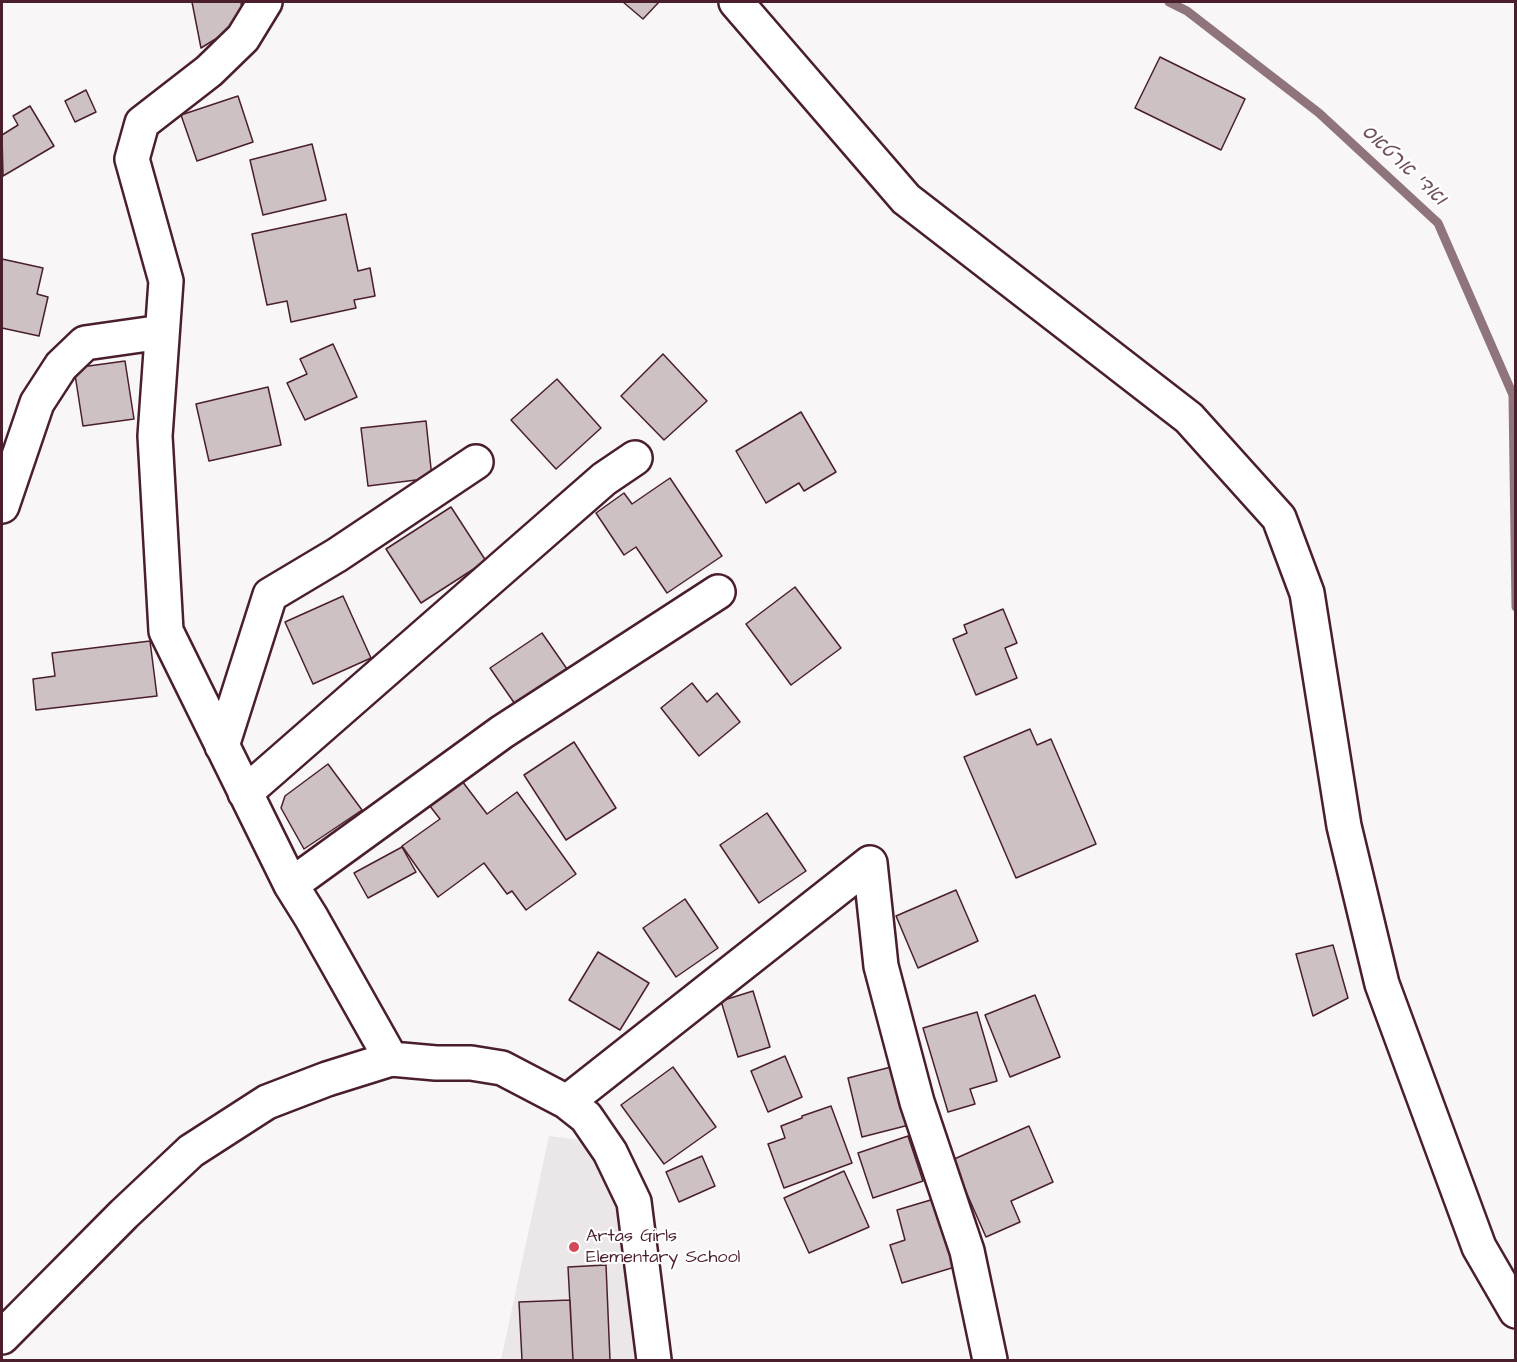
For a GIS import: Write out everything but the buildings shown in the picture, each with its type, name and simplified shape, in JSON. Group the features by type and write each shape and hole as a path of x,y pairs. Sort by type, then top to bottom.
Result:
{"street":[{"path":"265,2 243,38 209,71 142,123 132,159 166,281 155,436 166,631 291,885 391,1059"},
{"path":"736,2 906,200 1189,418 1279,518 1306,593 1344,826 1383,984 1479,1247 1515,1311"},
{"path":"2,506 37,403 62,366 85,343 162,332"},
{"path":"245,794 604,479 635,458"},
{"path":"222,746 270,595 337,555 476,462"},
{"path":"291,885 502,732 718,592"},
{"path":"567,1101 870,863 881,966 917,1102 967,1251 990,1360"},
{"path":"2,1337 124,1214 191,1151 267,1102 327,1079 391,1059 471,1063 502,1068 567,1101 586,1117 610,1152 634,1202 654,1360"}],"shaded area":[{"name":"Artas Girls Elementary School","path":"549,1136 581,1140 612,1192 635,1302 638,1360 501,1360"}],"waterway":[{"name":"ואדי ארטאס","path":"1169,2 1187,11 1319,113 1438,223 1513,395 1516,607"}],"place":[{"name":"Artas Girls Elementary School","path":"574,1247"}]}
